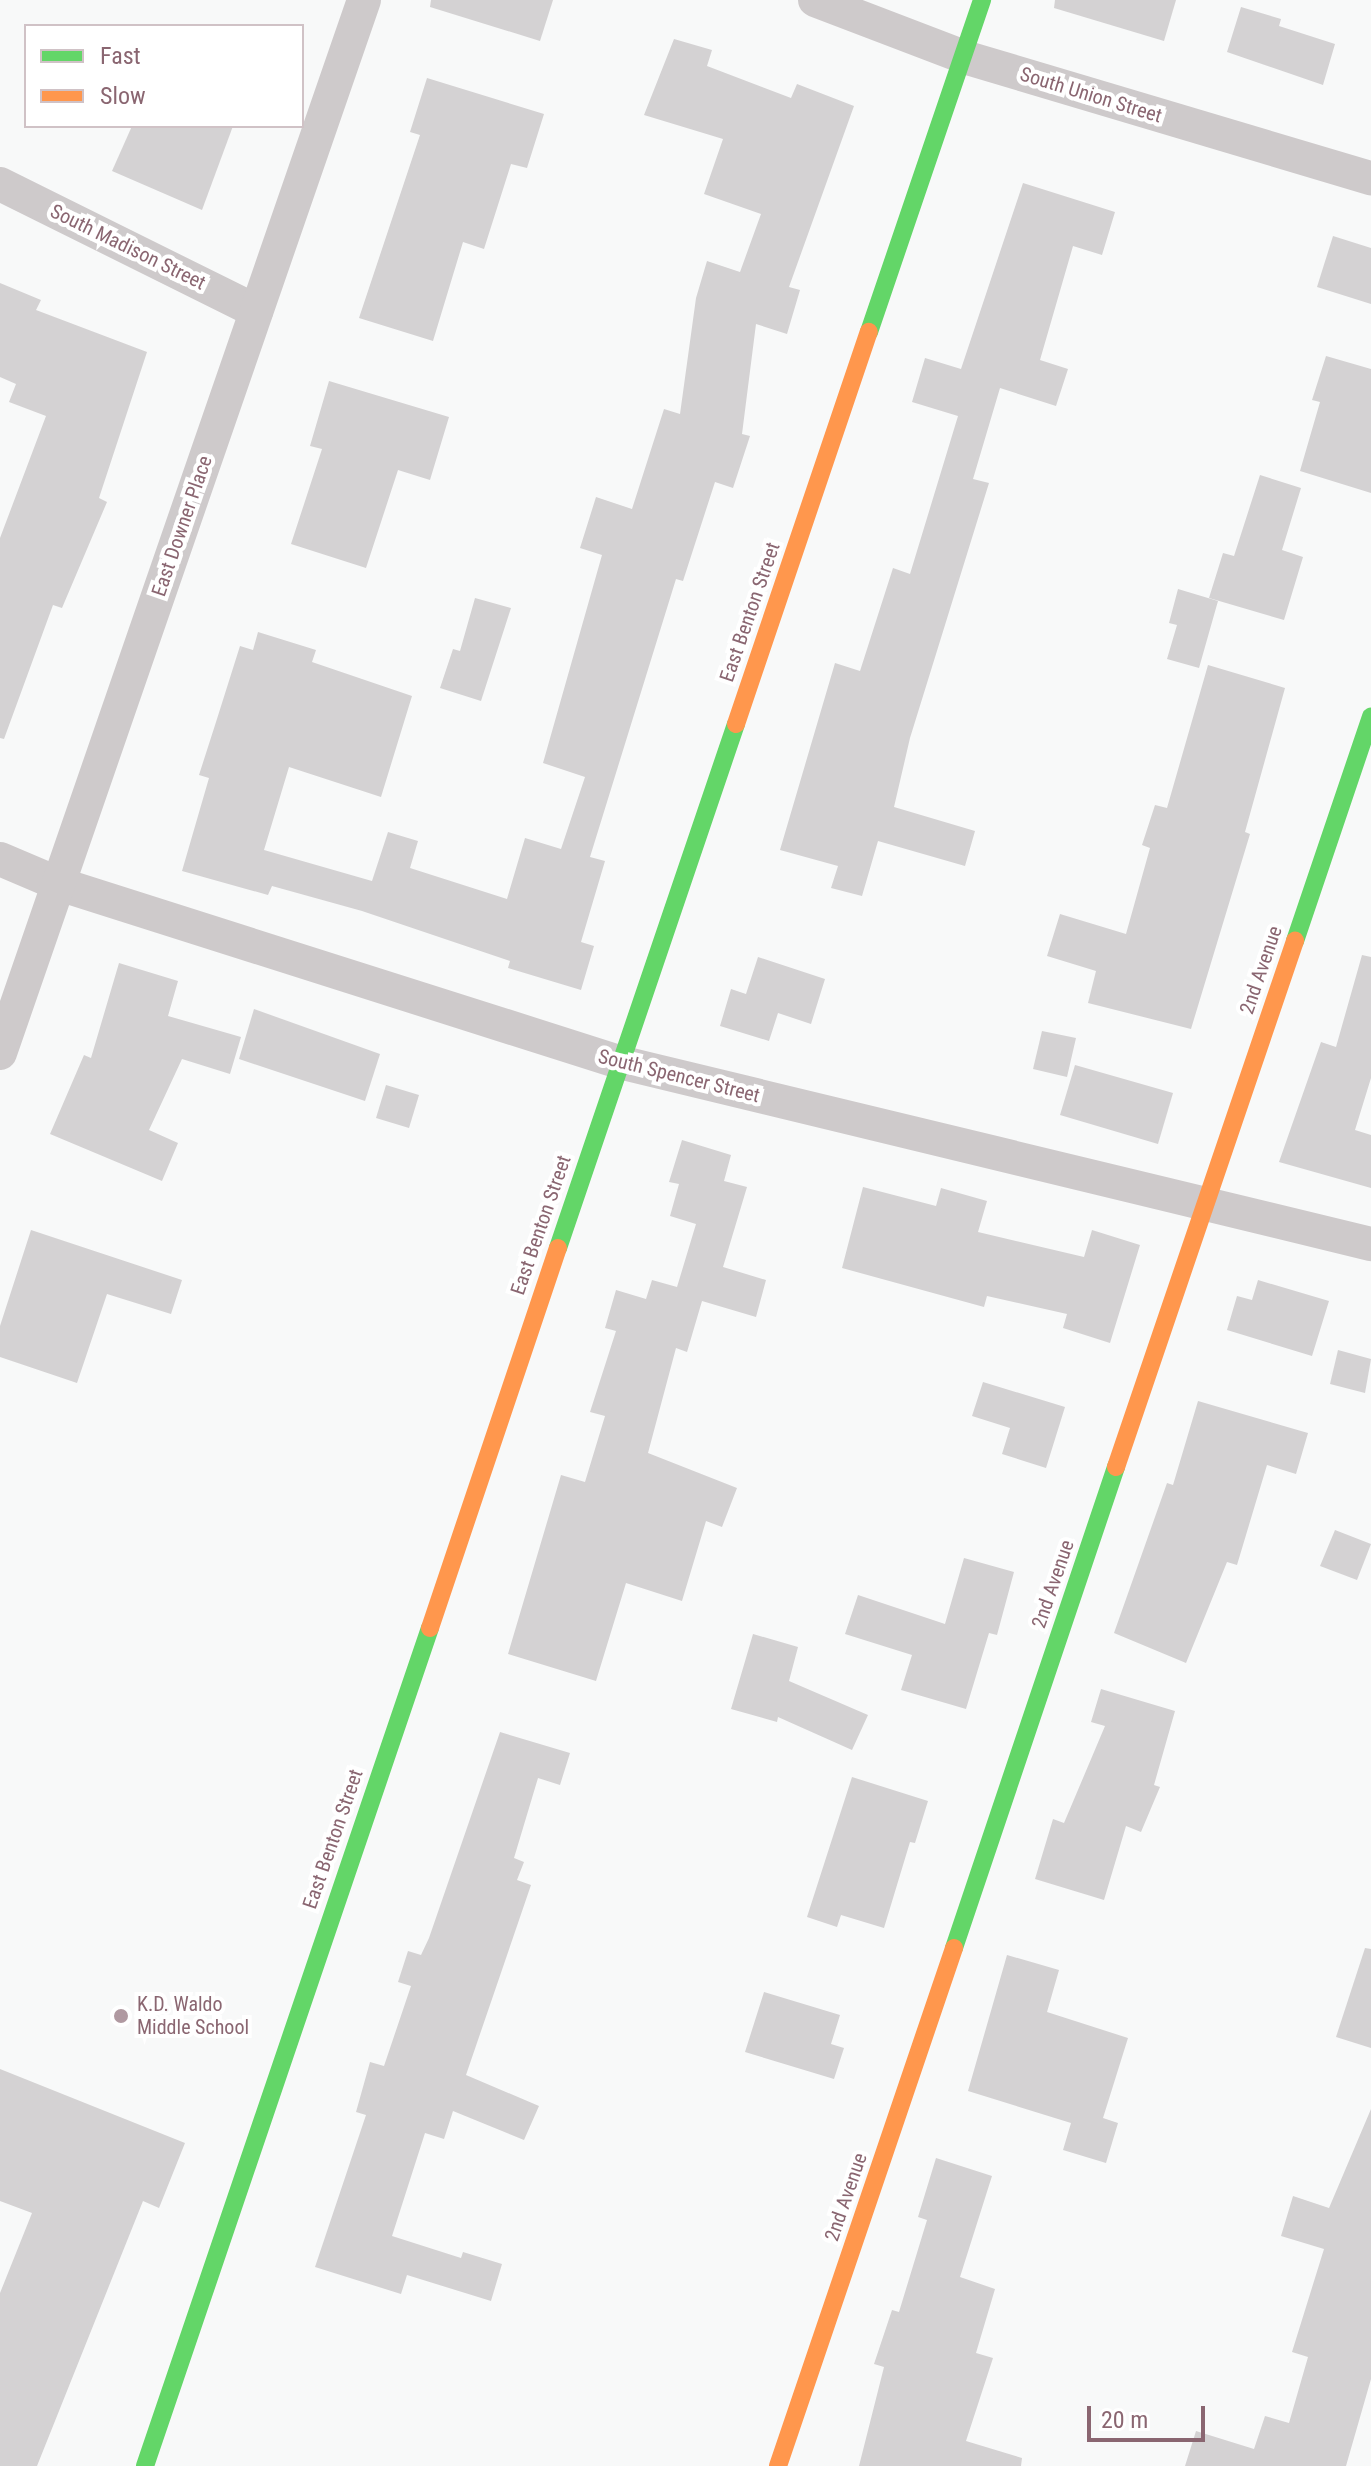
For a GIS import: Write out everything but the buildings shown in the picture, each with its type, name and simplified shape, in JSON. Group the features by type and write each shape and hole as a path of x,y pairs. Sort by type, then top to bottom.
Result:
{"street":[{"name":"East Downer Place","path":"0,1053 364,0"},
{"name":"South Union Street","path":"815,0 964,57 1371,178"},
{"name":"East Benton Street","path":"145,2466 619,1062 982,0"},
{"name":"South Madison Street","path":"0,184 256,311"},
{"name":"2nd Avenue","path":"778,2466 1371,716"},
{"name":"South Spencer Street","path":"0,859 59,884 619,1062 1371,1244"}],"traffic: fast":[{"path":"869,332 982,0"},
{"path":"1295,941 1371,716"},
{"path":"558,1248 736,724"},
{"path":"954,1948 1116,1467"},
{"path":"145,2466 430,1628"}],"traffic: slow":[{"path":"736,724 869,332"},
{"path":"1116,1467 1295,941"},
{"path":"430,1628 558,1248"},
{"path":"778,2466 954,1948"}],"place":[{"name":"K.D. Waldo Middle School","path":"121,2016"}]}
